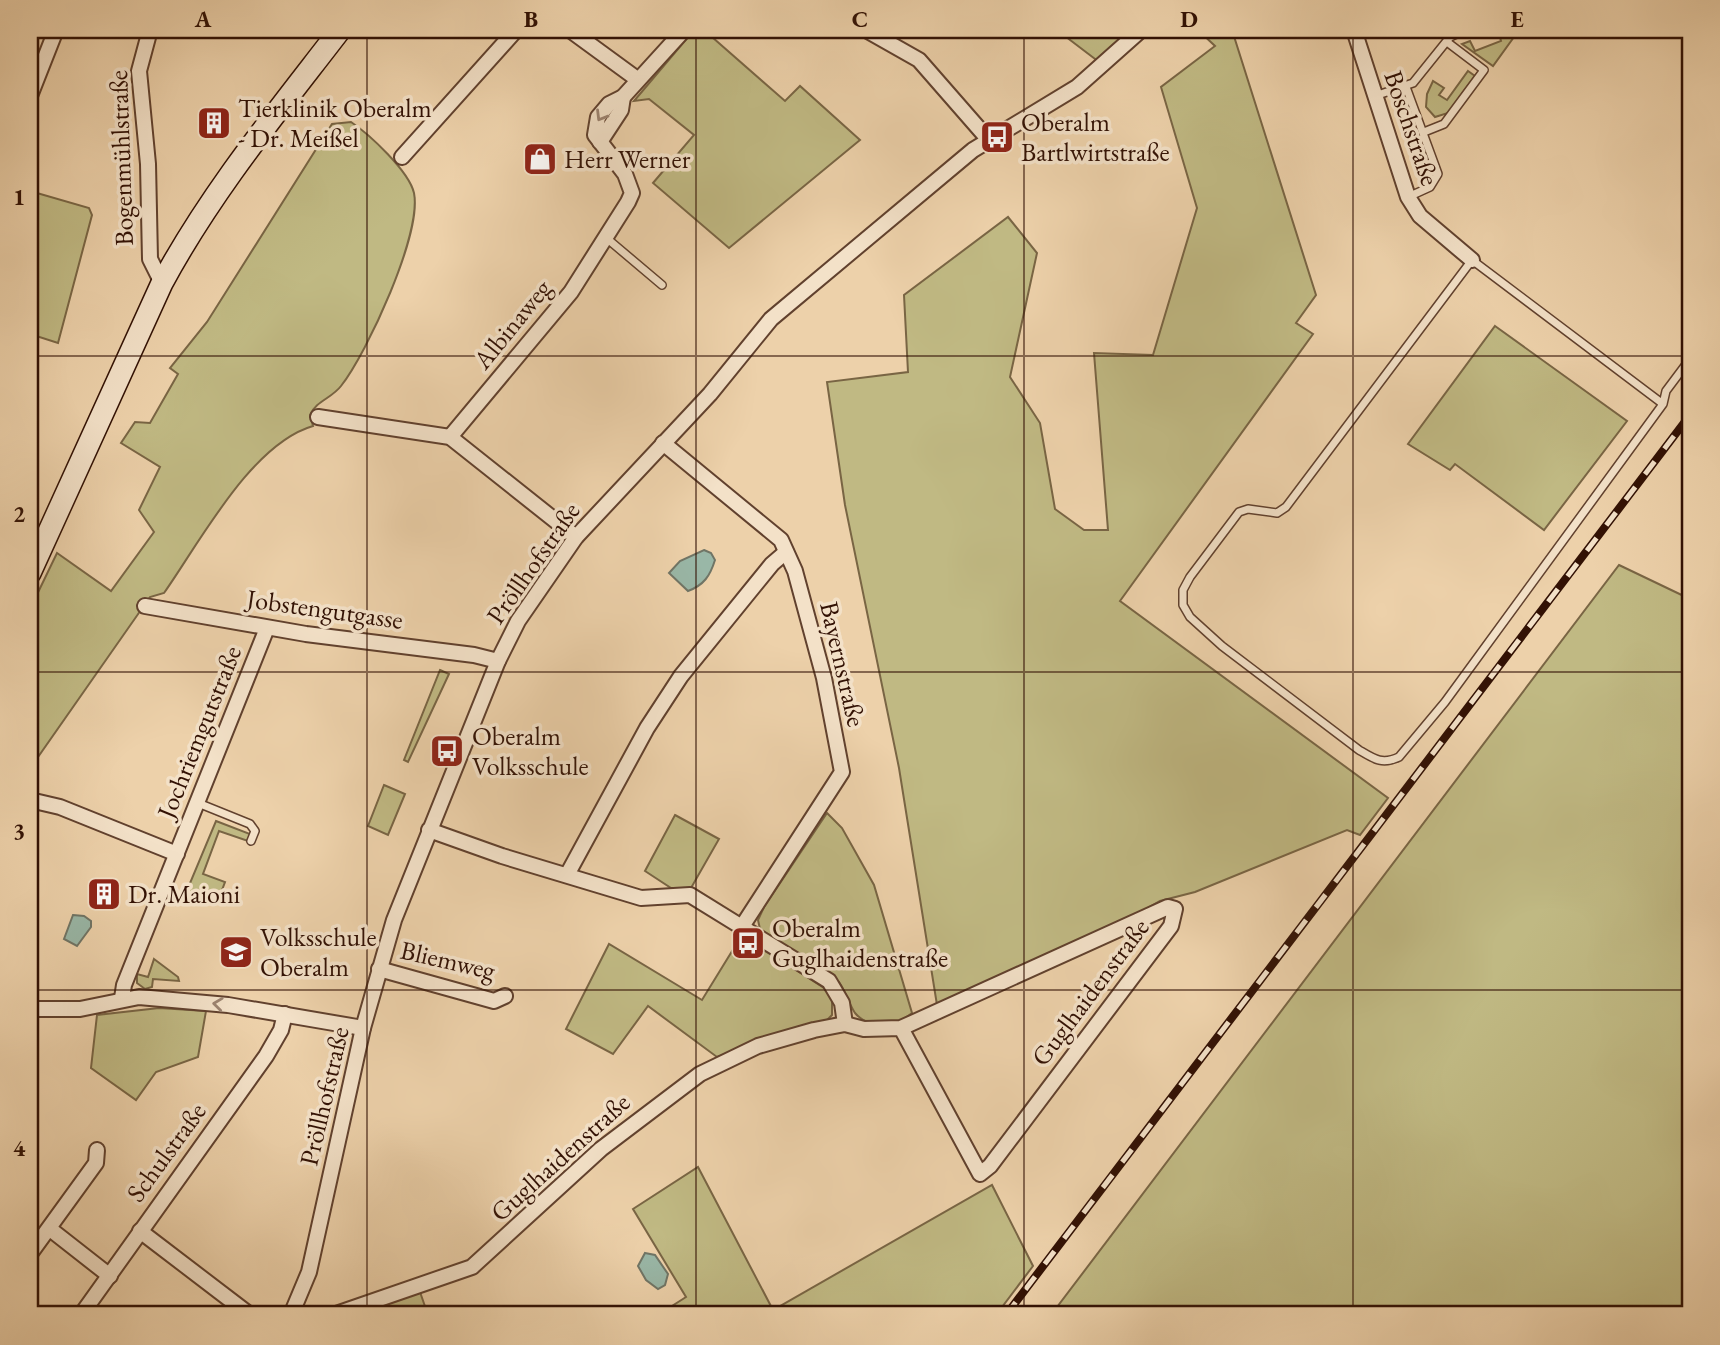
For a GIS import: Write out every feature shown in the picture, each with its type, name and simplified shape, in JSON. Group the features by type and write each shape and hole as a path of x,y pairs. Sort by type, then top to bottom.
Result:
{"main road":[{"path":"30,573 162,283 207,205 340,30"}],"street":[{"path":"30,96 56,30"},
{"name":"Bogenmühlstraße","path":"150,30 139,71 139,84 148,164 150,258 162,283"},
{"path":"401,157 516,30"},
{"path":"570,30 637,79"},
{"name":"Albinaweg","path":"450,437 571,292 632,193 625,174 600,142 621,110 623,97 684,30"},
{"path":"866,30 919,60 988,139"},
{"name":"Pröllhofstraße","path":"290,1315 309,1272 363,1028 397,911 498,662 518,621 576,537 710,394 771,319 988,139 1077,87 1141,30"},
{"name":"Boschstraße","path":"1354,30 1408,197 1420,216 1472,260"},
{"path":"318,417 450,437 576,537"},
{"name":"Bayernstraße","path":"663,443 773,532 786,552 795,572 824,678 842,772 743,925"},
{"path":"567,875 647,728 681,676 772,564 786,552"},
{"name":"Jobstengutgasse","path":"145,606 267,628 474,655 498,662"},
{"name":"Jochriemgutstraße","path":"122,998 124,985 267,628"},
{"name":"Jochriemgutstraße","path":"30,800 60,807 177,854"},
{"path":"429,830 641,898 690,895 743,925 830,981 842,1003 845,1024"},
{"name":"Guglhaidenstraße","path":"332,1315 472,1266 601,1149 700,1073 758,1046 814,1030 845,1024 864,1029 901,1028 1168,907 1175,909 1171,926 990,1166 980,1174 901,1028"},
{"name":"Bliemweg","path":"379,969 494,1001 505,996"},
{"path":"30,1009 80,1009 122,998 184,1000 363,1028"},
{"name":"Schulstraße","path":"80,1315 266,1056 281,1030 285,1014"},
{"path":"30,1254 96,1163 97,1150"},
{"path":"50,1229 110,1276"},
{"path":"140,1231 250,1315"}],"lane":[{"path":"1375,96 1406,86 1421,74 1447,42 1466,30"},
{"path":"1424,132 1444,124 1485,69 1447,42"},
{"path":"1406,86 1438,174 1430,187 1408,197"},
{"path":"604,236 662,285"},
{"path":"1663,404 1472,260 1286,507 1277,513 1248,509 1239,512 1190,577 1183,590 1184,605 1190,617 1222,646 1377,761 1389,762 1399,757 1445,702 1663,404 1666,391 1690,359"},
{"path":"198,803 250,824 255,831 251,841"}],"shaded area":[{"path":"694,30 704,30 785,101 800,86 860,140 729,248 653,183 694,135 649,99 634,101"},
{"path":"1057,30 1133,30 1099,62"},
{"path":"1198,30 1232,30 1316,295 1296,323 1313,334 1120,601 1388,798 1360,835 1347,830 1195,892 1160,901 1097,937 937,1005 899,768 845,505 827,382 908,372 904,295 1008,217 1037,253 1010,377 1040,423 1055,509 1084,530 1108,530 1094,353 1153,355 1197,208 1161,87 1215,46"},
{"path":"1498,30 1519,30 1493,66 1462,44 1470,41 1475,51 1501,41"},
{"path":"1468,71 1475,76 1448,113 1435,117 1426,107 1427,94 1433,81 1444,88 1439,95 1447,100"},
{"path":"351,122 397,164 414,193 410,236 378,321 341,386 313,410 310,415 313,426 290,436 248,473 211,522 164,593 150,597 38,757 30,750 30,609 57,553 111,591 154,532 139,510 160,467 121,443 135,422 150,423 178,374 170,368 207,322 332,124"},
{"path":"30,191 89,208 92,215 58,343 30,334"},
{"path":"1495,326 1627,421 1544,530 1455,464 1450,470 1408,444"},
{"path":"704,550 711,553 715,560 713,566 702,583 688,591 669,573 680,561"},
{"path":"1619,565 1690,599 1690,1315 1051,1315"},
{"path":"440,670 449,674 408,762 404,760"},
{"path":"384,785 405,794 388,835 368,826"},
{"path":"827,813 842,828 874,885 912,1013 899,1021 875,1024 861,1018 855,1013 839,982 760,929 758,920 764,907"},
{"path":"675,815 719,839 691,888 671,888 645,871"},
{"path":"216,821 250,834 248,841 219,831 203,874 225,882 219,898 185,895"},
{"path":"73,915 84,916 91,921 91,927 77,946 64,939"},
{"path":"742,935 824,988 832,996 832,1015 825,1022 717,1057 648,1006 613,1054 566,1029 609,944 702,1000"},
{"path":"154,959 178,977 179,981 153,979 152,987 145,989 137,983 137,974 148,977"},
{"path":"159,1008 206,1011 198,1057 156,1072 136,1100 91,1068 97,1015"},
{"path":"698,1167 773,1310 992,1185 1033,1266 996,1315 658,1315 686,1297 633,1209"},
{"path":"645,1253 655,1255 668,1274 665,1285 658,1289 646,1280 638,1266"},
{"path":"420,1292 428,1315 350,1315"}],"railway":[{"path":"1006,1315 1690,415"}],"place":[{"name":"Tierklinik Oberalm - Dr. Meißel","path":"214,123"},
{"name":"Oberalm Bartlwirtstraße","path":"997,137"},
{"name":"Herr Werner","path":"540,159"},
{"name":"Oberalm Volksschule","path":"447,751"},
{"name":"Dr. Maioni","path":"104,894"},
{"name":"Oberalm Guglhaidenstraße","path":"748,943"},
{"name":"Volksschule Oberalm","path":"236,952"}]}
